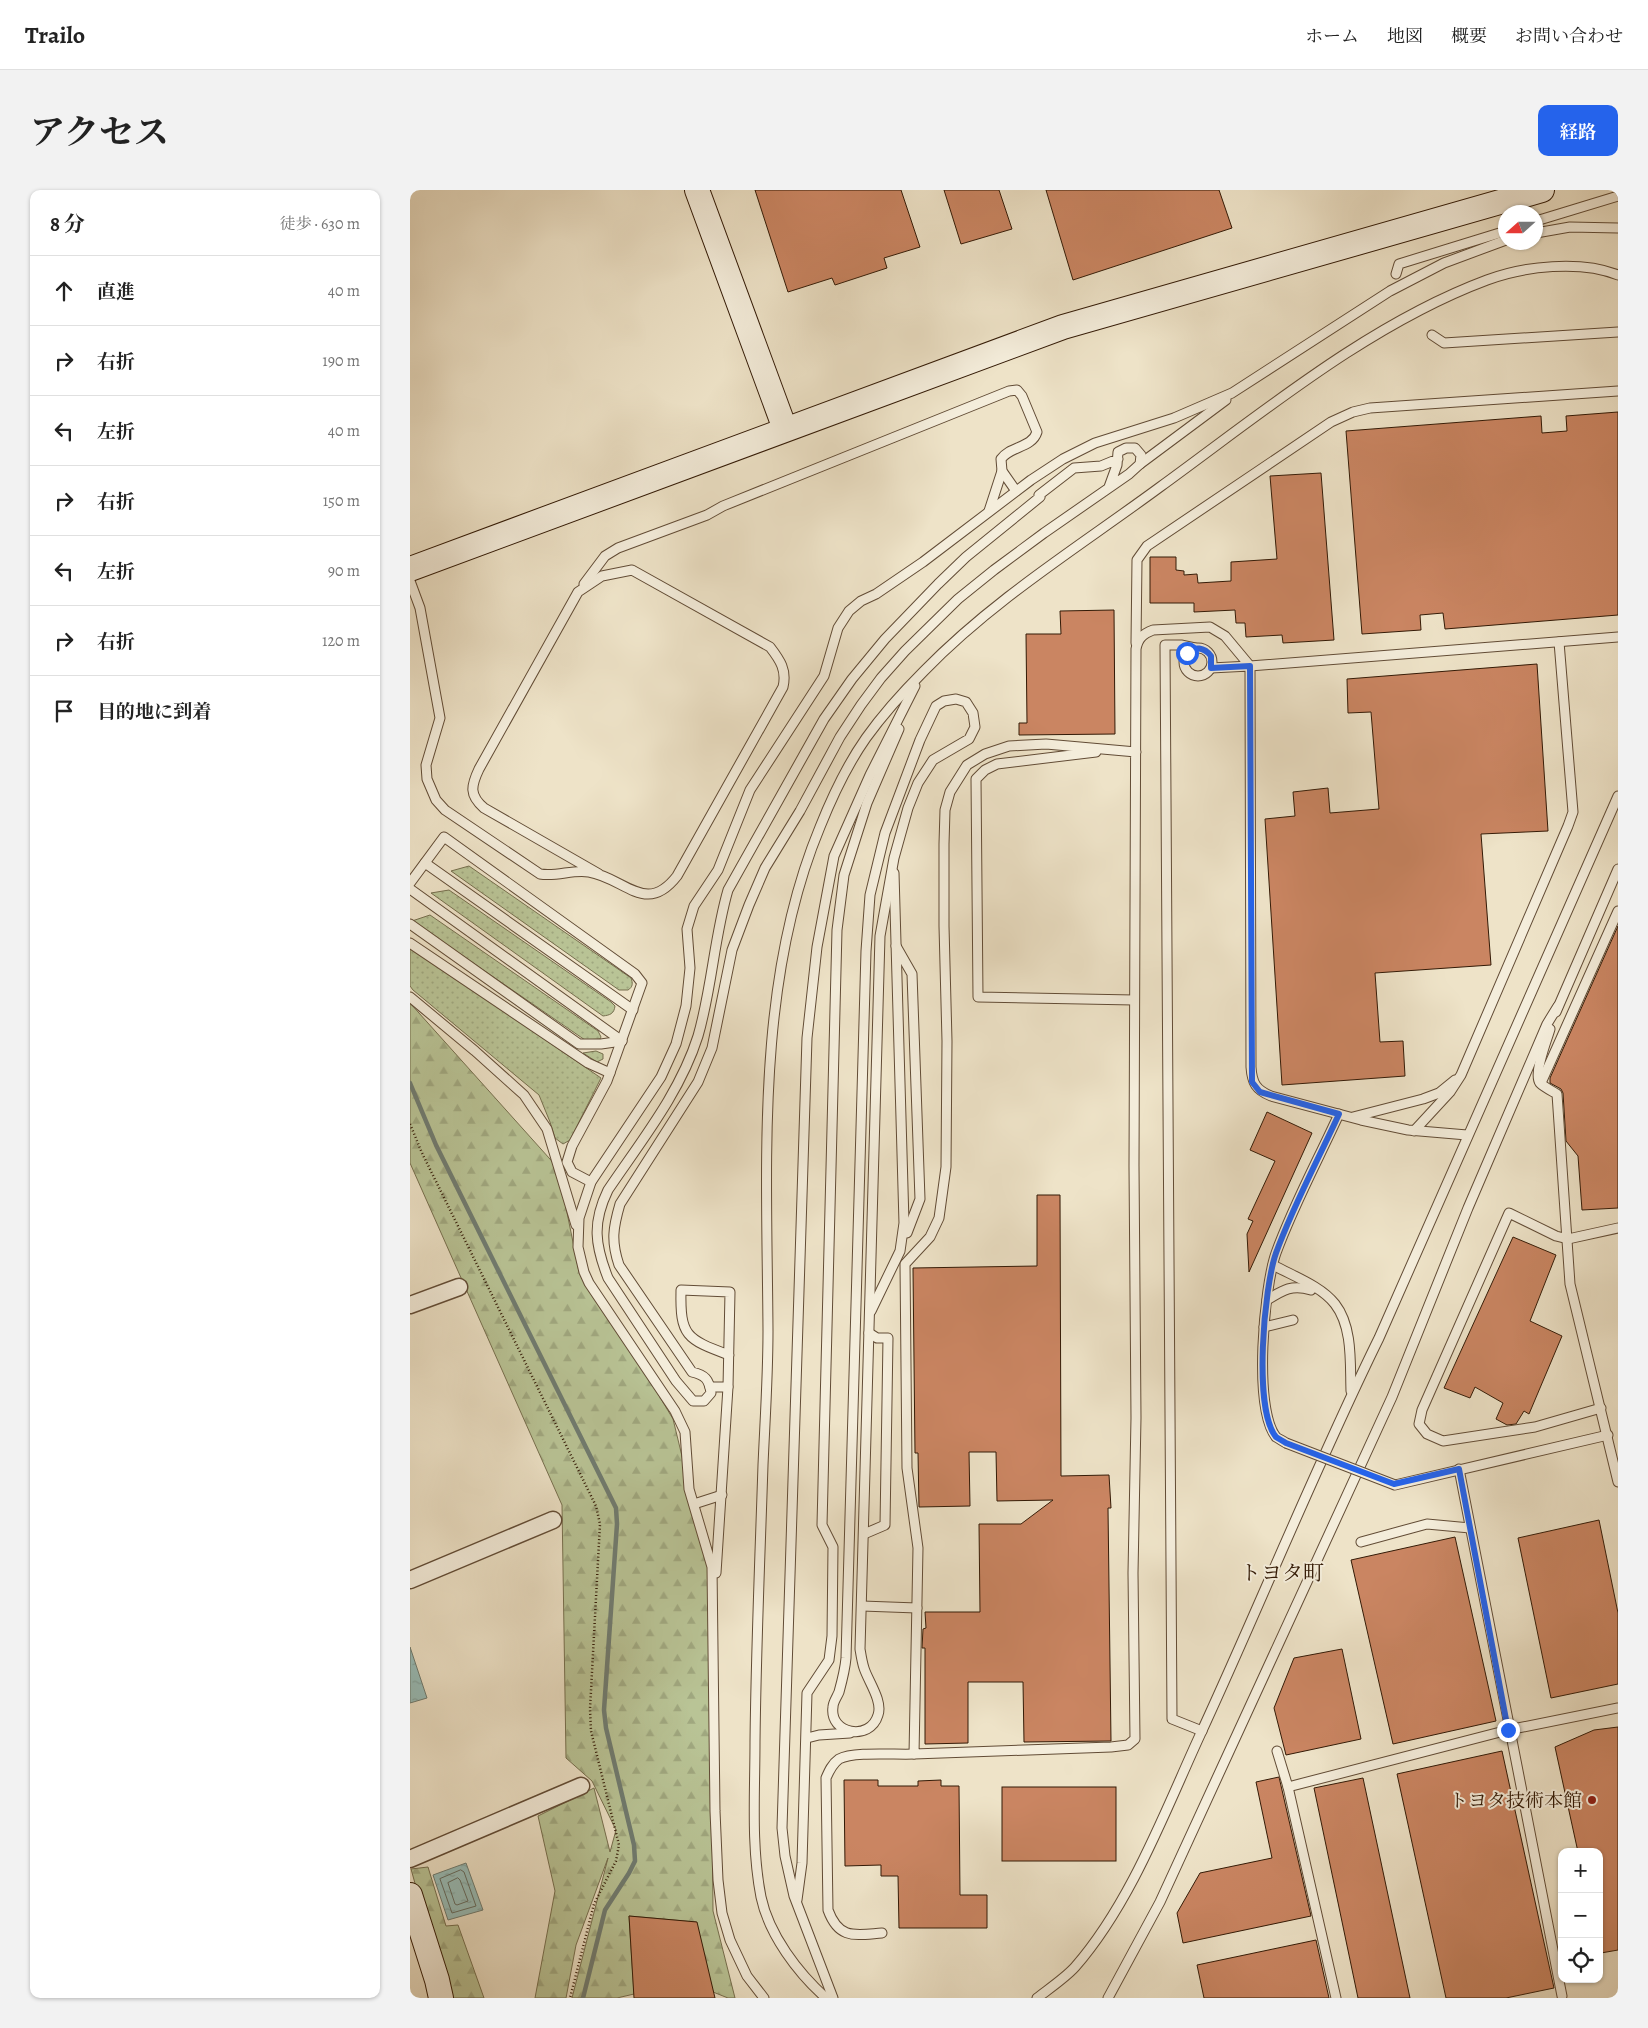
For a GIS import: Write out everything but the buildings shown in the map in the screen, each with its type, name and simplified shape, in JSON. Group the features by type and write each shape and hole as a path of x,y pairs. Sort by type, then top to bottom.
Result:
{"street":[{"path":"697,190 785,429"},
{"path":"410,569 1063,327 1542,190"},
{"path":"410,1305 459,1287"},
{"path":"410,1580 553,1520"},
{"path":"410,1859 581,1786"},
{"path":"410,1895 441,1998"}],"lane":[{"path":"1543,219 1618,196"},
{"path":"1543,232 1570,227 1618,228"},
{"path":"1396,274 1400,264 1498,233"},
{"path":"764,1998 747,1976 730,1940 722,1913 718,1880 715,1811 714,1596 712,1568 689,1488 685,1432 675,1411 589,1283 580,1258 578,1230 579,1218 591,1182 661,1077 676,1044 686,1006 690,968 687,929 694,906 718,870 750,790 824,676 838,628 849,611 861,601 892,583 1016,491 1063,459 1095,443 1201,407 1232,393 1390,291 1444,263 1498,243"},
{"path":"826,1998 805,1980 781,1944 762,1902 754,1844 756,1664 768,1339 766,1208 768,1098 781,965 795,901 818,831 836,790 866,738 922,673 971,627 1023,585 1282,399 1367,341 1441,300 1492,278 1539,266 1606,270 1618,274"},
{"path":"1432,335 1444,342 1618,332"},
{"path":"1118,459 1101,466 1074,468 1038,495 1040,497 966,557 885,639 852,679 824,720 728,890 721,916 698,1035 675,1089 608,1190 601,1204 596,1222 596,1242 600,1260 608,1278 676,1381 693,1401 704,1401 711,1393 710,1382 703,1375 692,1372 619,1265 613,1247 614,1225 620,1204 698,1082 712,1048 732,950 765,868 800,811 840,737 882,678 905,651 958,599 994,570 1129,474 1269,368"},
{"path":"578,592 602,576 632,570 770,647 780,659 786,677 783,687 677,876 668,887 648,895 638,894 599,874 484,808 476,801 472,789 479,769 578,592 605,556 618,548 707,515 723,506 1009,391 1017,390 1022,396 1037,432 1031,442 1006,452 1001,459 1002,471 989,512"},
{"path":"882,1933 850,1935 842,1932 833,1922 828,1910 826,1778 830,1768 839,1760 851,1756 1111,1747 1128,1745 1135,1739 1133,1573 1136,1418 1134,1000 1137,560 1147,546 1331,422 1353,412 1370,408 1618,392"},
{"path":"1109,487 1118,459 1118,452 1126,448 1135,448 1141,455 1140,464"},
{"path":"1002,471 1016,491"},
{"path":"410,581 420,608 440,718 426,765 427,779 436,800 445,810 540,874 552,876 587,872 599,874"},
{"path":"1136,648 1138,640 1145,633 1153,630 1210,627 1225,636 1250,666 1252,1082 1260,1092 1352,1118 1414,1131 1467,1135"},
{"path":"1211,668 1618,637"},
{"path":"1414,1131 1450,1092 1461,1075 1573,812 1559,642"},
{"path":"1195,648 1190,650 1184,662 1187,671 1195,676 1199,676 1208,673 1211,668 1212,660 1208,652 1204,649 1181,645 1165,645 1172,1719 1202,1731"},
{"path":"797,1904 802,1863 807,1693 829,1660 832,1636 833,1547 822,1525 837,930 844,875 867,803 922,673"},
{"path":"833,1998 797,1904 785,1856 782,1828 807,1038 817,947 834,856 870,774 922,673"},
{"path":"807,1738 819,1735 858,1733 870,1727 879,1714 878,1702 863,1666 860,1649 880,936 894,858 908,808 918,783 932,760 969,739 975,727 973,713 966,702 956,698 944,701 936,706 931,716 885,833 870,896 866,961 846,1658 844,1675 832,1707 836,1722 844,1730 858,1733"},
{"path":"914,1754 918,1548 907,1468 906,1264 930,1238 939,1218 946,1167 948,1041 944,926 944,810 956,781 967,765 985,754 1001,748 1046,744 1136,752"},
{"path":"1114,750 997,764 985,770 976,779 978,997 1134,1000"},
{"path":"1037,1998 1074,1968 1099,1938 1130,1886 1379,1338 1618,796"},
{"path":"410,884 444,836 635,974 642,983 610,1073 572,1146 567,1162 572,1172 591,1182"},
{"path":"894,858 904,1224 900,1250"},
{"path":"425,863 633,1010"},
{"path":"1618,869 1558,1006 1538,1077 1540,1083 1557,1094 1570,1284 1608,1434 1618,1482"},
{"path":"410,889 622,1041"},
{"path":"1540,1083 1618,911"},
{"path":"410,924 579,1044 601,1044 622,1041"},
{"path":"410,943 588,1063 610,1073"},
{"path":"870,1314 900,1250 920,1198 912,974 896,946"},
{"path":"410,998 475,1051 524,1095 547,1128 578,1230"},
{"path":"1108,1998 1160,1902 1392,1397 1462,1227 1468,1208 1547,1024 1558,1006"},
{"path":"1352,1118 1431,1096 1461,1075"},
{"path":"1339,1114 1289,1223 1273,1265 1267,1300 1262,1363 1266,1405 1272,1428 1277,1437 1286,1443 1394,1484 1608,1434"},
{"path":"552,1146 566,1149 572,1146"},
{"path":"1601,1408 1535,1427 1443,1441 1427,1434 1419,1424 1422,1410 1509,1214 1556,1236 1568,1239 1618,1228"},
{"path":"1273,1265 1323,1293 1336,1305 1347,1328 1352,1394"},
{"path":"1267,1300 1283,1290 1299,1286 1323,1293"},
{"path":"714,1596 728,1387 729,1355 730,1292 681,1290 680,1314 686,1332 692,1339 706,1347 729,1355"},
{"path":"1264,1328 1293,1320"},
{"path":"864,1534 885,1524 888,1338 877,1338 869,1333"},
{"path":"710,1387 728,1387"},
{"path":"1459,1469 1508,1730 1562,1996"},
{"path":"694,1504 722,1495"},
{"path":"1360,1542 1427,1524 1470,1528"},
{"path":"862,1606 917,1608"},
{"path":"1288,1787 1508,1730 1618,1708"},
{"path":"1277,1751 1288,1787 1336,1998"}],"path":[{"path":"410,1124 422,1153 596,1506 600,1524 590,1709 591,1731 619,1845 616,1861 594,1904 570,1998"}],"green space":[{"path":"469,866 631,978 631,988 619,990 451,871"},
{"path":"449,890 611,1002 615,1006 613,1012 610,1015 603,1016 431,893"},
{"path":"430,915 598,1031 600,1039 585,1040 412,921"},
{"path":"410,947 601,1078 570,1140 563,1144 555,1138 539,1095 413,990 410,986"},
{"path":"410,1003 558,1168 579,1272 637,1359 673,1419 710,1572 713,1911 735,1998 728,1998 713,1992 696,1922 629,1916 634,1994 617,1998 572,1998 608,1858 576,1945 566,1998 535,1998 555,1891 538,1816 594,1788 610,1852 616,1830 592,1781 566,1758 562,1505 410,1163"},
{"path":"596,1051 603,1054 603,1059 597,1062 583,1053"},
{"path":"428,1867 446,1926 458,1925 484,1998 447,1998 411,1869"}],"water":[{"path":"410,1647 427,1698 410,1703"},
{"path":"466,1863 483,1910 448,1920 433,1875"}],"waterway":[{"path":"410,1083 436,1145 616,1508 617,1524 604,1710 606,1728 634,1845 635,1861 605,1910 583,1998"}],"place":[{"name":"トヨタ技術本館","path":"1592,1800"}],"district":[{"name":"トヨタ町","path":"1282,1573"}],"route":[{"path":"1187,653 1195,648 1204,649 1211,656 1211,668 1250,666 1252,1082 1260,1092 1339,1114 1276,1254 1269,1281 1262,1363 1266,1405 1272,1428 1277,1437 1286,1443 1394,1484 1459,1469 1508,1730"}]}
